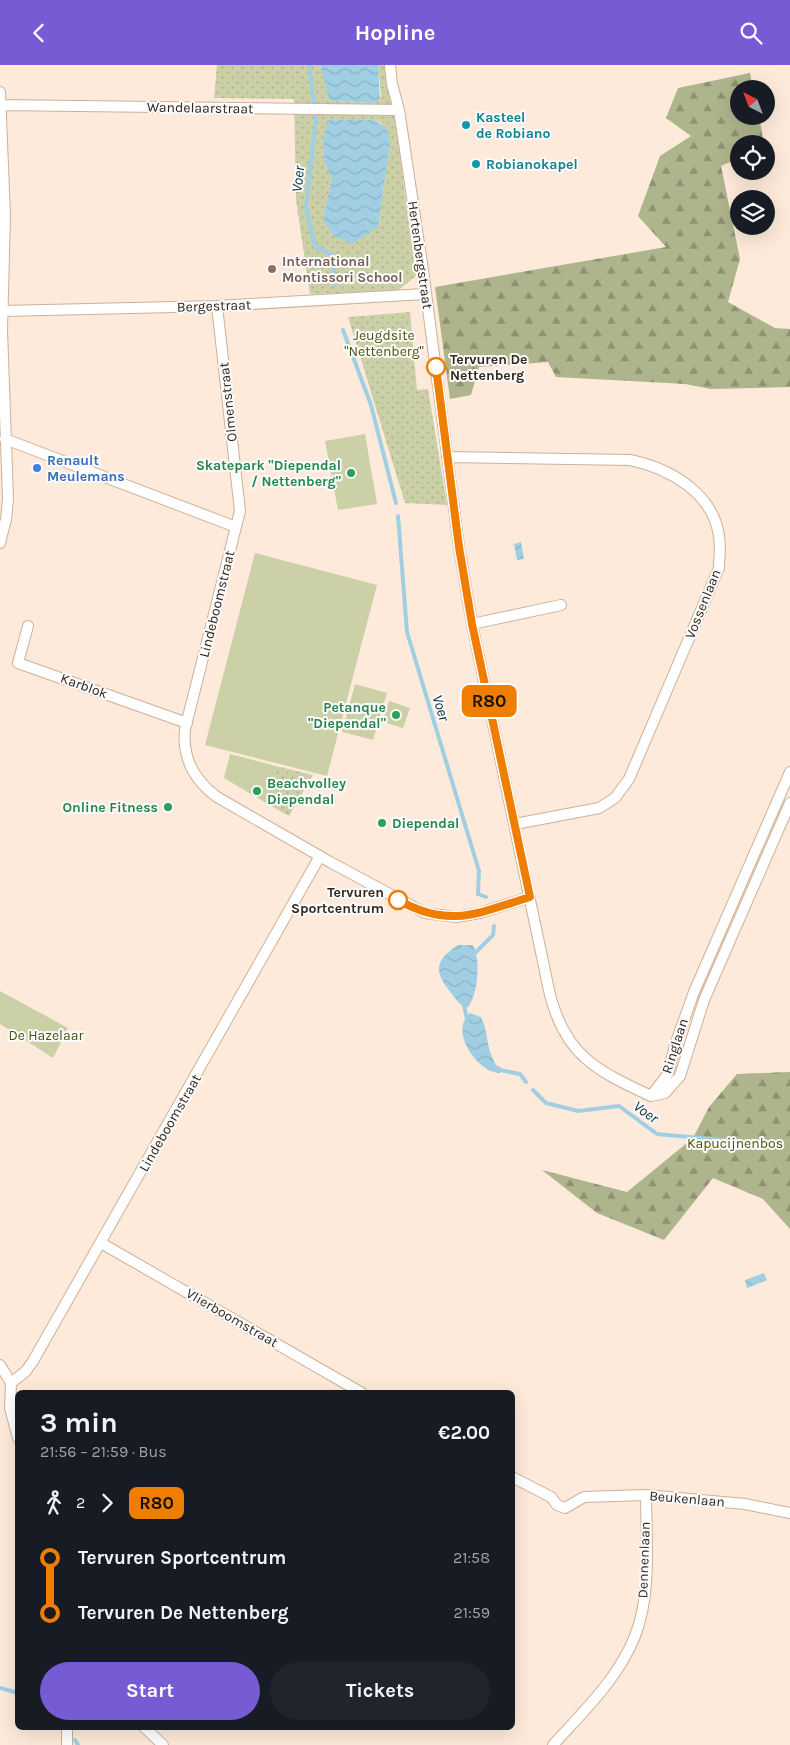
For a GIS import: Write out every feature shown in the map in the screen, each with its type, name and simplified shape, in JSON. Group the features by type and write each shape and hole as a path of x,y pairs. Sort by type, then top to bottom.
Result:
{"street":[{"name":"Hertenbergstraat","path":"390,65 392,84 399,110 426,294 447,457 472,624 552,1001 566,1034 583,1057 601,1072 651,1096"},
{"path":"0,92 6,216 2,315 8,499 6,519 0,543"},
{"name":"Wandelaarstraat","path":"1,105 399,110"},
{"name":"Bergestraat","path":"2,315 217,306 426,294"},
{"name":"Olmenstraat","path":"217,306 240,511 236,527"},
{"path":"5,439 236,527"},
{"name":"Vossenlaan","path":"447,457 630,460 652,464 671,472 700,498 710,511 719,535 719,568 629,779 620,792 615,799 599,808 515,824"},
{"name":"Lindeboomstraat","path":"236,527 184,738 186,752 196,777 206,789 320,856 407,905 436,916 456,917 472,914 530,897"},
{"path":"472,624 561,605"},
{"name":"Karblok","path":"28,626 18,663 187,723"},
{"name":"Ringlaan","path":"651,1096 668,1074 680,1029 694,992 790,772"},
{"name":"Ringlaan","path":"651,1096 665,1093 680,1076 704,1000 790,803"},
{"name":"Lindeboomstraat","path":"11,1383 26,1371 33,1361 320,856"},
{"name":"Vlierboomstraat","path":"101,1243 357,1390"},
{"path":"0,1365 11,1383 10,1408 15,1427"},
{"name":"Beukenlaan","path":"515,1479 551,1497 557,1505 565,1507 584,1497 646,1495 745,1505 790,1513"},
{"name":"Dennenlaan","path":"553,1745 601,1693 620,1665 636,1635 646,1579 646,1495"},
{"path":"66,1745 67,1730"},
{"path":"147,1730 163,1745"}],"green space":[{"path":"217,65 320,65 329,98 332,101 372,103 380,100 381,96 378,65 388,65 416,276 397,291 310,294 296,200 294,99 214,98","holes":["375,120 380,122 390,144 378,227 323,220 332,179 324,161 323,137 329,121"]},
{"path":"750,73 751,80 730,80 730,125 761,125 762,135 730,135 730,162 721,166 730,210 730,235 735,235 740,259 728,302 775,328 790,329 790,387 711,389 685,384 556,377 548,362 479,367 471,395 450,399 435,287 666,247 638,216 660,156 691,136 666,118 678,88"},
{"name":"Jeugdsite \"Nettenberg\"","path":"410,312 417,390 428,389 447,505 405,503 348,317"},
{"name":"Skatepark \"Diependal / Nettenberg\"","path":"365,434 377,504 338,510 325,441"},
{"path":"255,553 377,585 327,776 205,745"},
{"path":"355,684 387,693 373,740 342,732"},
{"name":"Petanque \"Diependal\"","path":"389,701 410,708 403,728 383,722"},
{"name":"Beachvolley Diependal","path":"230,754 276,766 266,803 224,778"},
{"path":"276,766 313,775 289,816 266,803"},
{"name":"De Hazelaar","path":"0,991 68,1028 53,1058 0,1024"},
{"name":"Kapucijnenbos","path":"790,1072 790,1229 763,1199 713,1178 664,1240 597,1213 542,1170 627,1192 693,1138 709,1107 737,1074"}],"water":[{"path":"320,65 378,65 380,100 372,103 332,101 329,99"},
{"path":"329,120 375,120 387,129 390,144 378,227 352,244 334,236 323,220 332,179 324,161 323,137"},
{"path":"521,542 524,559 517,560 514,544"},
{"path":"458,945 473,945 477,959 476,986 468,1007 456,1000 445,985 439,972 441,961 450,950"},
{"path":"470,1013 481,1017 491,1054 500,1073 491,1071 483,1066 468,1050 462,1030 464,1021"},
{"path":"764,1273 767,1280 747,1288 745,1280"}],"waterway":[{"name":"Voer","path":"309,65 316,118 306,207 315,246 333,256 335,285"},
{"name":"Voer","path":"343,330 371,405 396,503"},
{"name":"Voer","path":"398,516 407,632 479,871 478,894 486,897"},
{"name":"Voer","path":"475,953 493,935 494,926"},
{"name":"Voer","path":"463,1001 467,1019"},
{"name":"Voer","path":"498,1068 520,1074 526,1082"},
{"name":"Voer","path":"533,1090 546,1103 578,1111 619,1106 657,1134 753,1143"},
{"path":"0,1688 15,1692"},
{"path":"75,1740 78,1745"}],"bus line":[{"name":"R80","path":"398,900 436,916 456,917 480,913 530,897 472,624 459,547 436,367"}],"place":[{"name":"Kasteel de Robiano","path":"466,125"},
{"name":"Robianokapel","path":"476,164"},
{"name":"International Montissori School","path":"272,269"},
{"name":"Tervuren De Nettenberg","path":"436,367"},
{"name":"Renault Meulemans","path":"37,468"},
{"name":"Skatepark \"Diependal / Nettenberg\"","path":"351,473"},
{"name":"Petanque \"Diependal\"","path":"396,715"},
{"name":"Beachvolley Diependal","path":"257,791"},
{"name":"Online Fitness","path":"168,807"},
{"name":"Diependal","path":"382,823"},
{"name":"Tervuren Sportcentrum","path":"398,900"}]}
